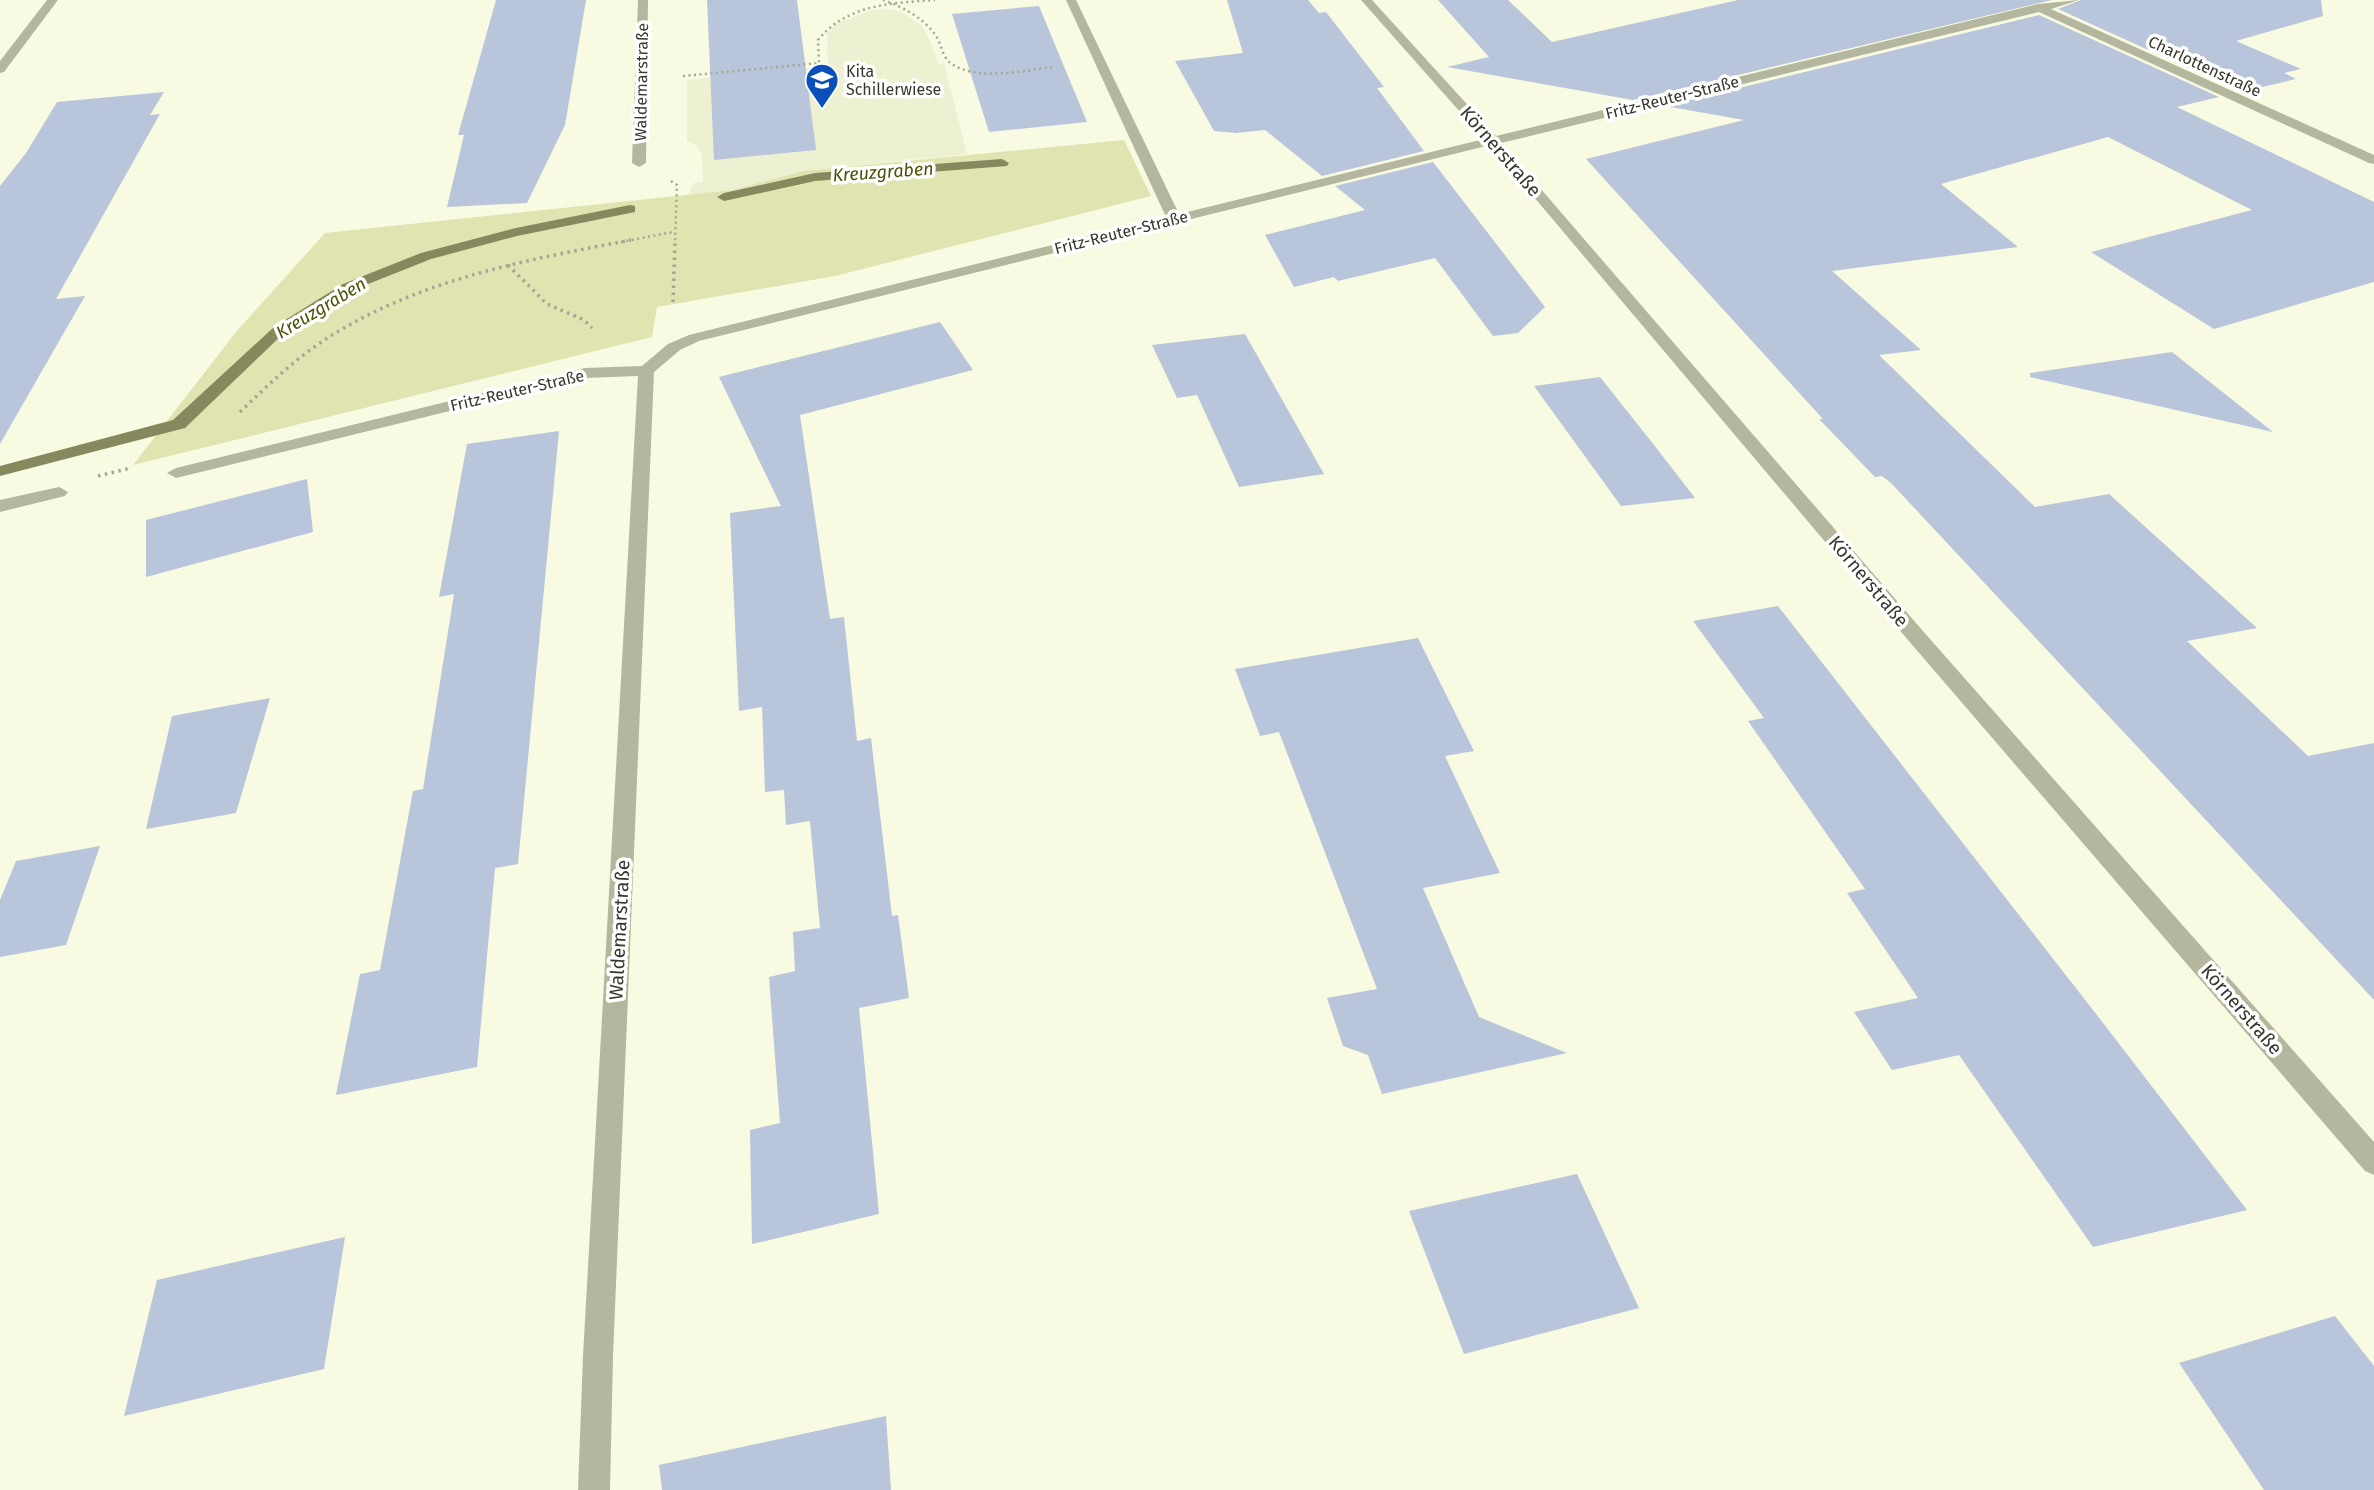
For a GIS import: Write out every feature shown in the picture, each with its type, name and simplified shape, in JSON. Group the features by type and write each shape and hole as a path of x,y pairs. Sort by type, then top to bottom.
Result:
{"street":[{"path":"0,69 53,0"},
{"name":"Waldemarstraße","path":"639,163 643,0"},
{"path":"1071,0 1174,219"},
{"name":"Körnerstraße","path":"1366,0 1494,142 1915,635 2374,1161"},
{"name":"Charlottenstraße","path":"2022,0 2374,160"},
{"name":"Fritz-Reuter-Straße","path":"176,473 585,373 646,371 674,347 694,338 2074,0"},
{"name":"Waldemarstraße","path":"594,1490 598,1356 646,371"},
{"path":"0,506 59,492"}],"path":[{"path":"883,0 928,26 937,37 942,53 950,62 961,68 999,72 1101,63"},
{"path":"679,76 819,63 818,40 836,20 858,11 935,0"},
{"path":"639,163 677,185 673,232 672,320 694,338"},
{"path":"238,413 280,373 331,336 387,306 445,282 508,264 673,232"},
{"path":"508,264 547,304 584,320 601,336 607,372"},
{"path":"59,492 82,479 152,463 176,473"}],"shaded area":[{"name":"Kita Schillerwiese","path":"872,10 900,11 921,25 930,40 938,64 944,63 967,154 803,171 733,190 688,195 694,183 703,182 702,154 695,145 687,141 687,80 828,66 827,33 838,23"}],"green space":[{"path":"1124,140 1151,196 835,276 657,307 652,337 133,465 236,332 325,233 733,190 803,171"}],"building":[{"path":"496,0 586,0 565,125 527,203 447,207 464,135 458,135"},
{"path":"707,0 797,0 816,150 714,160"},
{"path":"1227,0 1308,0 1319,13 1326,12 1384,87 1377,88 1424,151 1322,176 1265,130 1236,133 1214,131 1175,61 1243,53"},
{"path":"1438,0 1508,0 1552,42 1738,0 2052,0 1633,100 1447,67 1489,57"},
{"path":"2081,0 2321,0 2323,16 2236,41 2301,69 2284,73 2296,79 2241,92 2058,9"},
{"path":"1039,6 1087,122 989,132 952,14"},
{"path":"2039,15 2219,97 2177,107 2374,202 2374,282 2214,329 2091,252 2252,210 2108,137 1941,184 2018,247 1832,271 1921,350 1879,355 2035,507 2109,494 2257,628 2187,641 2308,756 2374,743 2374,1000 1891,483 1882,476 1875,477 1819,419 1823,419 1586,159 1744,120 1665,106"},
{"path":"164,92 150,115 160,114 56,299 85,296 0,444 0,186 26,153 57,102"},
{"path":"1433,162 1545,307 1518,333 1493,336 1435,258 1338,281 1334,277 1294,287 1265,235 1365,210 1335,186"},
{"path":"940,322 973,370 800,415 830,619 844,617 857,741 871,738 892,916 898,915 909,998 859,1008 879,1214 752,1244 750,1130 780,1123 769,977 795,971 793,932 820,928 810,821 786,825 784,790 765,792 762,707 739,711 730,513 781,506 719,377"},
{"path":"1245,334 1324,474 1239,487 1197,395 1177,398 1152,345"},
{"path":"2172,352 2273,432 2030,377 2030,373"},
{"path":"1600,377 1695,498 1621,506 1534,386"},
{"path":"559,431 518,864 495,868 477,1067 336,1095 360,974 380,970 413,791 423,789 454,594 439,597 467,444"},
{"path":"307,479 313,532 146,577 146,520"},
{"path":"1778,606 2247,1210 2093,1247 1959,1055 1892,1070 1854,1012 1918,998 1847,893 1865,889 1748,721 1764,718 1693,621"},
{"path":"1418,638 1474,751 1445,756 1500,873 1423,888 1479,1017 1567,1053 1382,1094 1368,1055 1343,1046 1327,998 1377,989 1279,732 1260,736 1235,669"},
{"path":"270,698 236,813 146,829 172,716"},
{"path":"100,846 66,945 0,957 0,900 16,861"},
{"path":"1577,1174 1639,1308 1464,1354 1409,1211"},
{"path":"345,1237 324,1369 124,1416 157,1280"},
{"path":"2335,1316 2374,1366 2374,1490 2264,1490 2179,1363"},
{"path":"886,1416 891,1490 662,1490 659,1465"}],"waterway":[{"name":"Kreuzgraben","path":"724,197 815,177 1002,163"},
{"name":"Kreuzgraben","path":"0,471 179,424 279,330 348,287 426,256 516,232 630,209"}],"place":[{"name":"Kita Schillerwiese","path":"822,110"}]}
